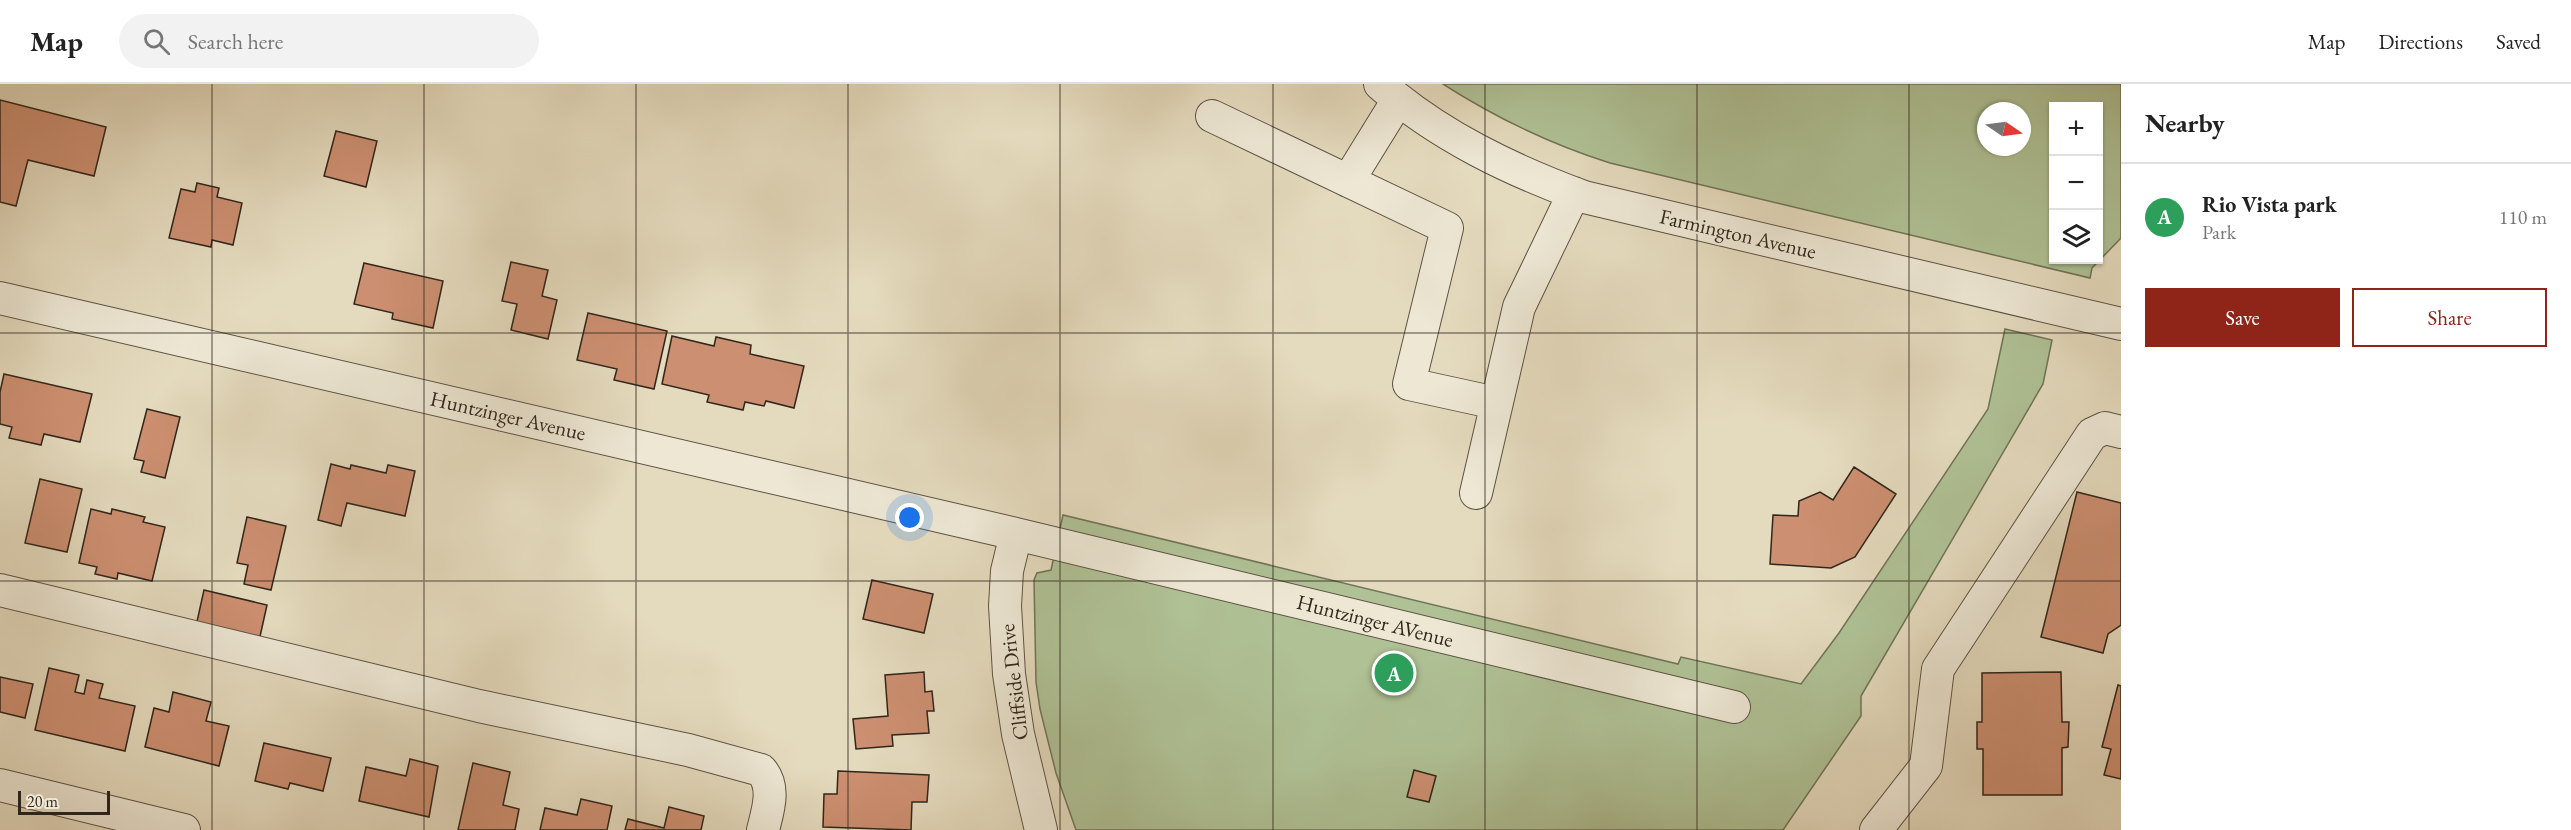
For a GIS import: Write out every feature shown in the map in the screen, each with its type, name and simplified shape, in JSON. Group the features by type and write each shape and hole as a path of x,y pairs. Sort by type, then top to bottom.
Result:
{"street":[{"path":"1348,181 1389,92"},
{"name":"Farmington Avenue","path":"1389,92 1432,124 1499,162 1600,202 2121,324"},
{"path":"1212,116 1447,228 1409,384 1496,403"},
{"path":"1476,494 1519,307 1574,193"},
{"name":"Huntzinger Avenue","path":"0,298 1016,534"},
{"path":"1876,830 1926,766 1938,669 2092,434 2105,428 2121,432"},
{"name":"Huntzinger AVenue","path":"1016,534 1734,707"},
{"name":"Cliffside Drive","path":"1016,534 1007,571 1009,674 1018,734 1041,830"},
{"path":"0,591 468,703 688,750 761,770 768,778 770,795 763,830"},
{"path":"0,785 184,830"}],"green space":[{"path":"1443,84 2121,84 2121,238 2103,257 2103,102 2049,102 2049,264 2096,264 2092,268 2090,278 1610,163 1545,139 1503,119"},
{"path":"2005,329 2052,340 2043,384 1861,696 1861,716 1783,830 1076,830 1056,773 1040,709 1036,682 1034,580 1037,573 1051,570 1063,515 1678,664 1681,657 1801,684 1839,633 1988,409"}],"building":[{"path":"0,100 106,127 94,176 28,160 16,206 0,202"},
{"path":"336,131 377,141 366,187 324,176"},
{"path":"197,183 219,188 217,197 242,203 233,245 212,240 211,247 169,238 181,189 195,192"},
{"path":"511,262 548,270 542,296 557,300 548,339 511,330 517,304 502,301"},
{"path":"364,263 443,281 433,328 392,319 393,313 354,304"},
{"path":"588,313 667,331 654,389 614,380 617,369 577,360"},
{"path":"672,336 714,346 716,337 751,345 750,354 804,366 794,408 766,401 764,406 745,402 743,410 707,402 709,395 662,384"},
{"path":"4,374 92,394 80,442 44,434 41,445 9,438 12,427 0,424 0,392"},
{"path":"147,409 180,417 165,478 141,472 144,461 134,459"},
{"path":"331,464 350,469 351,465 386,473 388,465 415,471 405,516 347,503 341,526 318,520"},
{"path":"1854,467 1896,494 1855,557 1831,568 1770,564 1773,515 1798,516 1799,501 1820,492 1833,500"},
{"path":"40,479 82,489 67,552 25,543"},
{"path":"2077,492 2121,503 2121,625 2108,634 2103,653 2041,637"},
{"path":"91,509 111,514 112,509 145,517 143,522 165,527 152,581 118,573 117,579 95,574 97,567 79,563"},
{"path":"247,517 286,526 271,590 244,584 248,565 237,563"},
{"path":"872,580 933,594 924,633 863,619"},
{"path":"204,590 267,605 259,641 196,626"},
{"path":"49,668 79,675 75,692 84,694 87,680 103,684 99,698 135,706 125,751 35,730"},
{"path":"924,672 925,692 932,691 934,711 927,711 929,733 892,735 893,746 856,749 853,719 888,716 885,675"},
{"path":"2061,672 2062,722 2069,722 2068,747 2062,748 2062,795 1983,795 1983,749 1977,749 1977,722 1982,722 1982,673"},
{"path":"0,677 33,684 25,718 0,712"},
{"path":"2118,685 2121,686 2121,779 2104,775 2111,749 2102,747"},
{"path":"173,692 211,702 206,721 229,726 219,766 145,747 154,708 169,712"},
{"path":"264,743 331,758 323,791 290,783 288,789 255,781"},
{"path":"410,759 438,766 429,817 359,801 366,767 406,776"},
{"path":"473,763 510,772 503,805 519,809 515,830 458,830"},
{"path":"1414,770 1436,776 1429,802 1407,797"},
{"path":"838,771 929,775 927,802 912,802 911,830 823,827 824,794 837,794"},
{"path":"581,799 612,806 607,830 540,830 545,808 577,815"},
{"path":"669,807 704,816 701,830 625,830 628,819 664,828"}],"place":[{"name":"Rio Vista park","path":"1394,673"}]}
